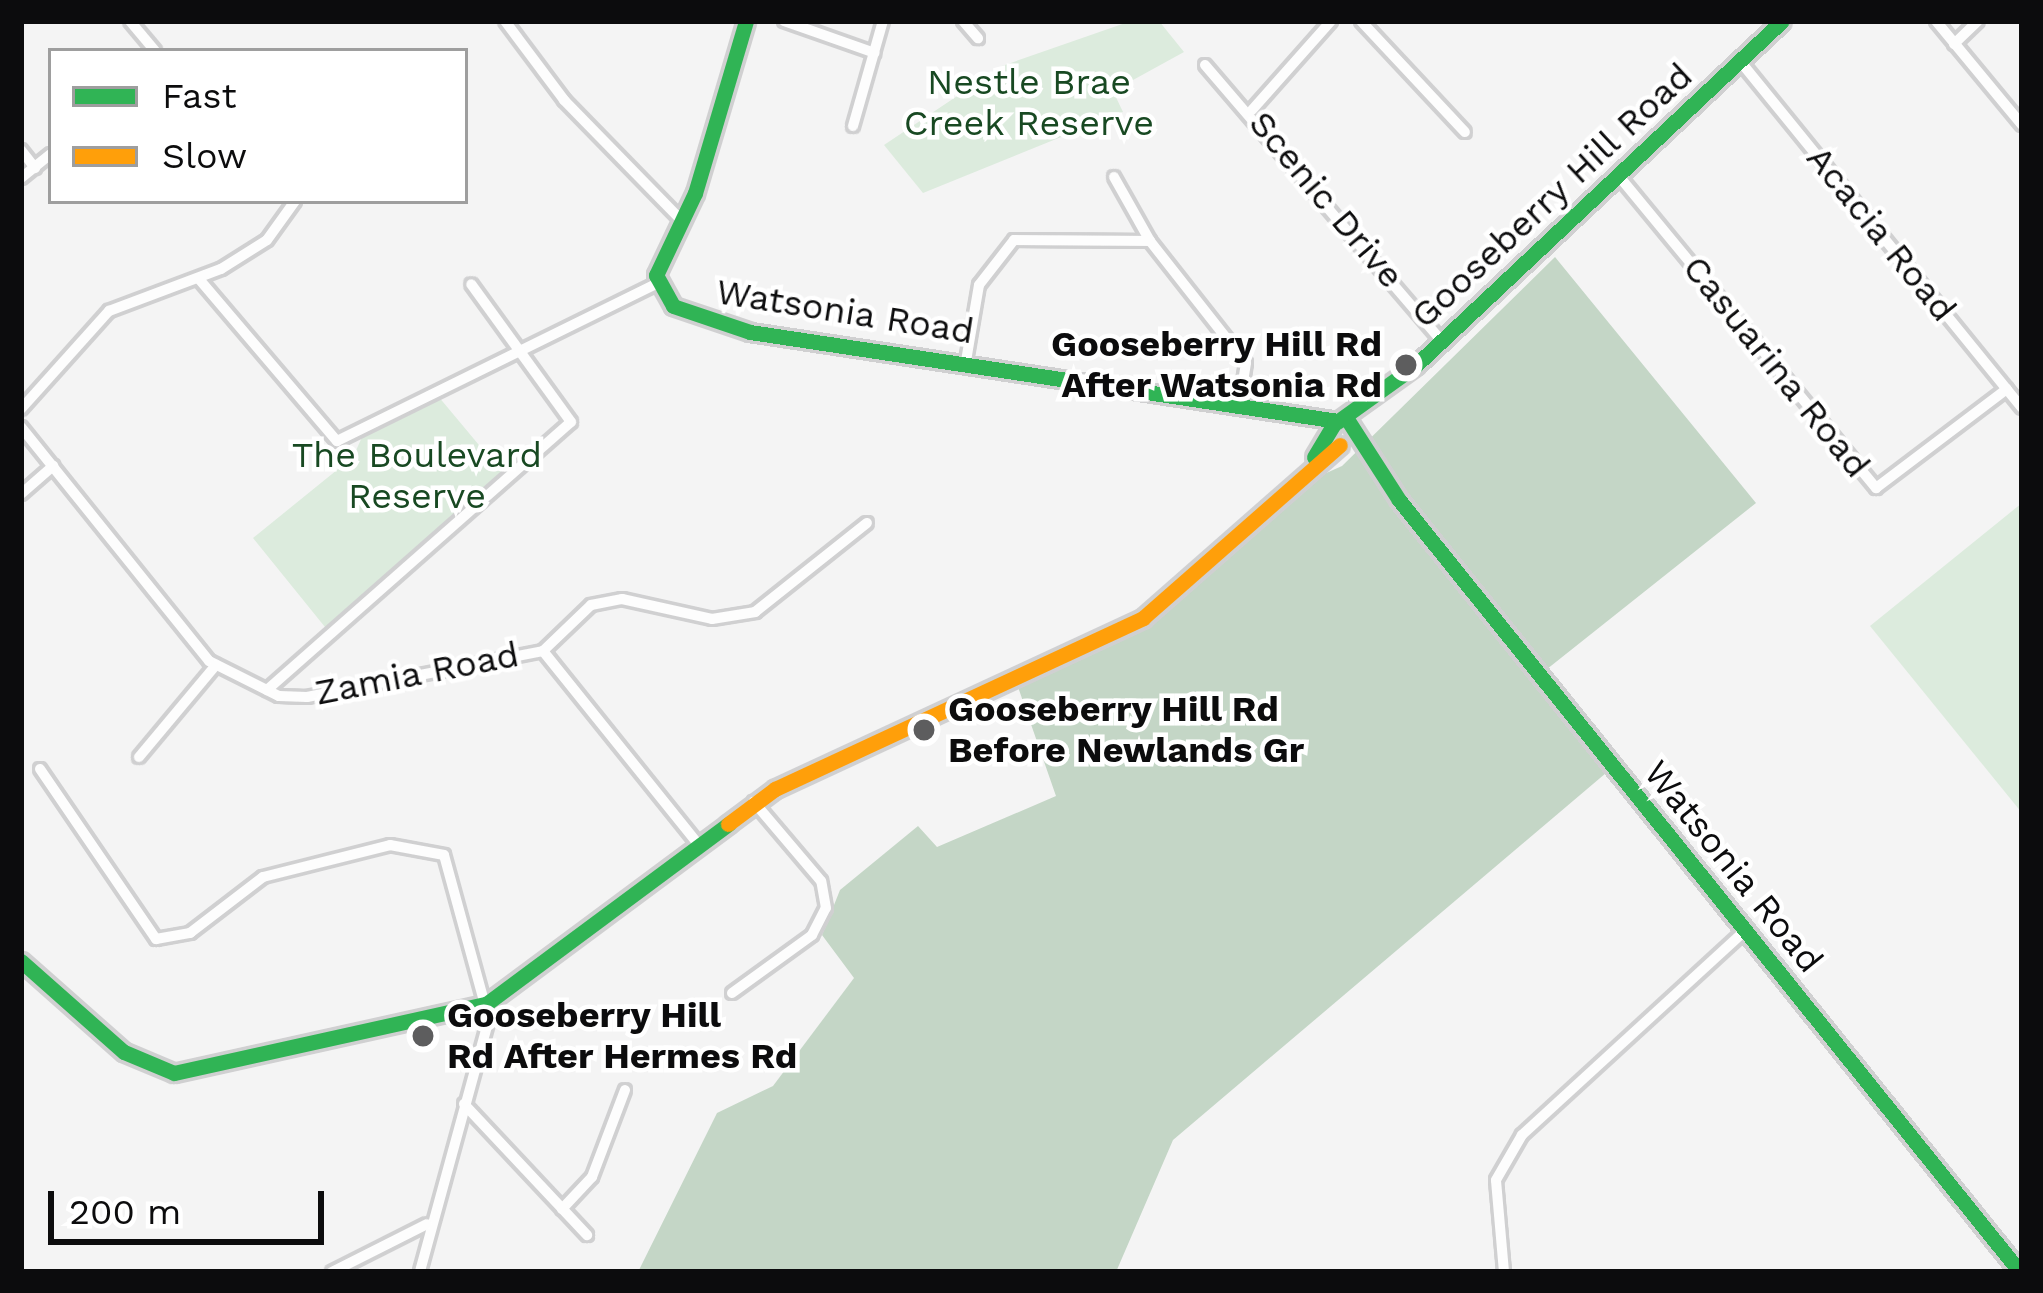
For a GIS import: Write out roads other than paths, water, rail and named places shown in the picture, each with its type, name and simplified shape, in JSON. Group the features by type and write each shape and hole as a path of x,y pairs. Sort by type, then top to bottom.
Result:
{"street":[{"path":"130,21 152,48"},
{"path":"505,21 682,221"},
{"path":"199,279 337,441 656,284 682,221 746,21"},
{"path":"784,21 875,52"},
{"path":"854,125 883,21"},
{"path":"963,21 978,38"},
{"path":"1252,110 1331,21"},
{"path":"1360,21 1465,132"},
{"name":"Gooseberry Hill Road","path":"21,962 124,1052 174,1073 486,1004 754,802 1120,631 1252,519 1782,21"},
{"path":"1936,21 2022,124"},
{"path":"1954,44 1978,21"},
{"name":"Acacia Road","path":"1740,61 2022,408"},
{"name":"Scenic Drive","path":"1205,65 1252,110 1442,340"},
{"path":"21,150 35,167"},
{"path":"21,178 48,156"},
{"name":"Casuarina Road","path":"1618,175 1876,488 2007,389"},
{"path":"1114,177 1150,241 1246,363 1240,401"},
{"path":"21,409 109,310 199,279 297,205"},
{"path":"966,362 979,285 1014,240 1150,241"},
{"path":"267,690 564,434 571,422 525,346 471,284"},
{"name":"Watsonia Road","path":"656,284 718,326 1240,401 1313,415 1343,433 2020,1272"},
{"name":"Zamia Road","path":"21,427 217,665 267,690 355,692 543,651 698,844"},
{"path":"21,494 53,466"},
{"path":"543,651 590,604 622,599 712,619 755,612 867,523"},
{"path":"139,757 217,665"},
{"path":"40,769 145,924 172,942 263,877 428,844 454,876 486,1004 464,1104 427,1224 420,1272"},
{"path":"732,993 812,935 826,908 821,881 754,802"},
{"path":"1504,1272 1496,1180 1522,1136 1746,930"},
{"path":"562,1209 592,1177 625,1090"},
{"path":"464,1104 587,1235"},
{"path":"332,1272 427,1224"}],"place":[{"name":"Gooseberry Hill Rd After Watsonia Rd","path":"1406,365"},
{"name":"Gooseberry Hill Rd Before Newlands Gr","path":"924,730"},
{"name":"Gooseberry Hill Rd After Hermes Rd","path":"423,1036"}],"park label":[{"name":"Nestle Brae Creek Reserve","path":"1029,102"},
{"name":"The Boulevard Reserve","path":"417,476"}]}
